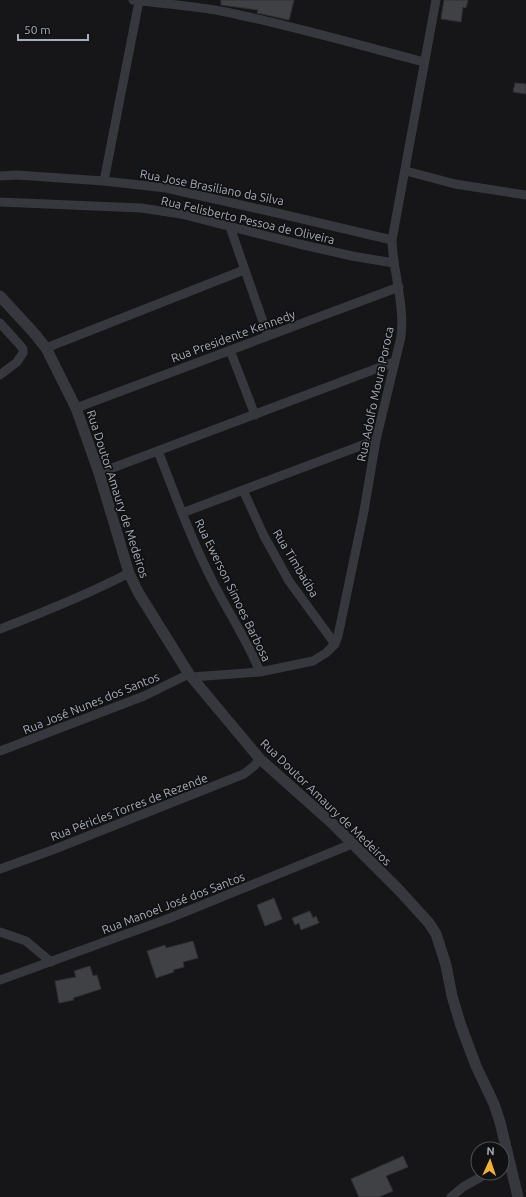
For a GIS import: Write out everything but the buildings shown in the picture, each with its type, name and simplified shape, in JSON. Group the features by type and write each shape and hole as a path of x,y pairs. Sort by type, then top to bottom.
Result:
{"street":[{"path":"104,181 136,0 192,3 424,62"},
{"name":"Rua Adolfo Moura Poroca","path":"335,644 338,636 364,511 376,440 401,337 403,321 392,240 406,171 436,0"},
{"path":"406,171 455,184 526,195"},
{"name":"Rua Jose Brasiliano da Silva","path":"0,176 17,175 104,181 166,188 392,240"},
{"name":"Rua Felisberto Pessoa de Oliveira","path":"0,202 141,208 181,214 344,254 394,263"},
{"path":"230,227 268,336"},
{"path":"46,348 244,270"},
{"name":"Rua Presidente Kennedy","path":"76,408 399,287"},
{"name":"Rua Doutor Amaury de Medeiros","path":"0,296 46,348 76,408 99,473 129,573 138,592 191,675 260,759 334,825 414,906 429,923 436,934 446,965 452,996 461,1026 476,1066 494,1104 500,1122 503,1141"},
{"path":"0,323 23,349 21,357 8,370 0,374"},
{"path":"230,350 255,415"},
{"path":"99,473 394,362"},
{"path":"182,513 376,440"},
{"name":"Rua Ewerson Simoes Barbosa","path":"158,451 191,537 215,586 246,641 260,672"},
{"name":"Rua Timbaúba","path":"243,490 264,536 289,581 335,644"},
{"path":"0,629 84,595 129,573"},
{"path":"191,675 260,672 313,661 326,653 335,644"},
{"name":"Rua José Nunes dos Santos","path":"0,751 144,696 191,675"},
{"name":"Rua Péricles Torres de Rezende","path":"0,869 56,849 244,774 260,759"},
{"name":"Rua Manoel José dos Santos","path":"0,980 170,918 352,844"},
{"path":"0,932 26,940 51,962"},
{"name":"Rua Doutor Amaury de Medeiros","path":"510,1176 518,1197"},
{"path":"451,1197 463,1187 474,1181"}]}
